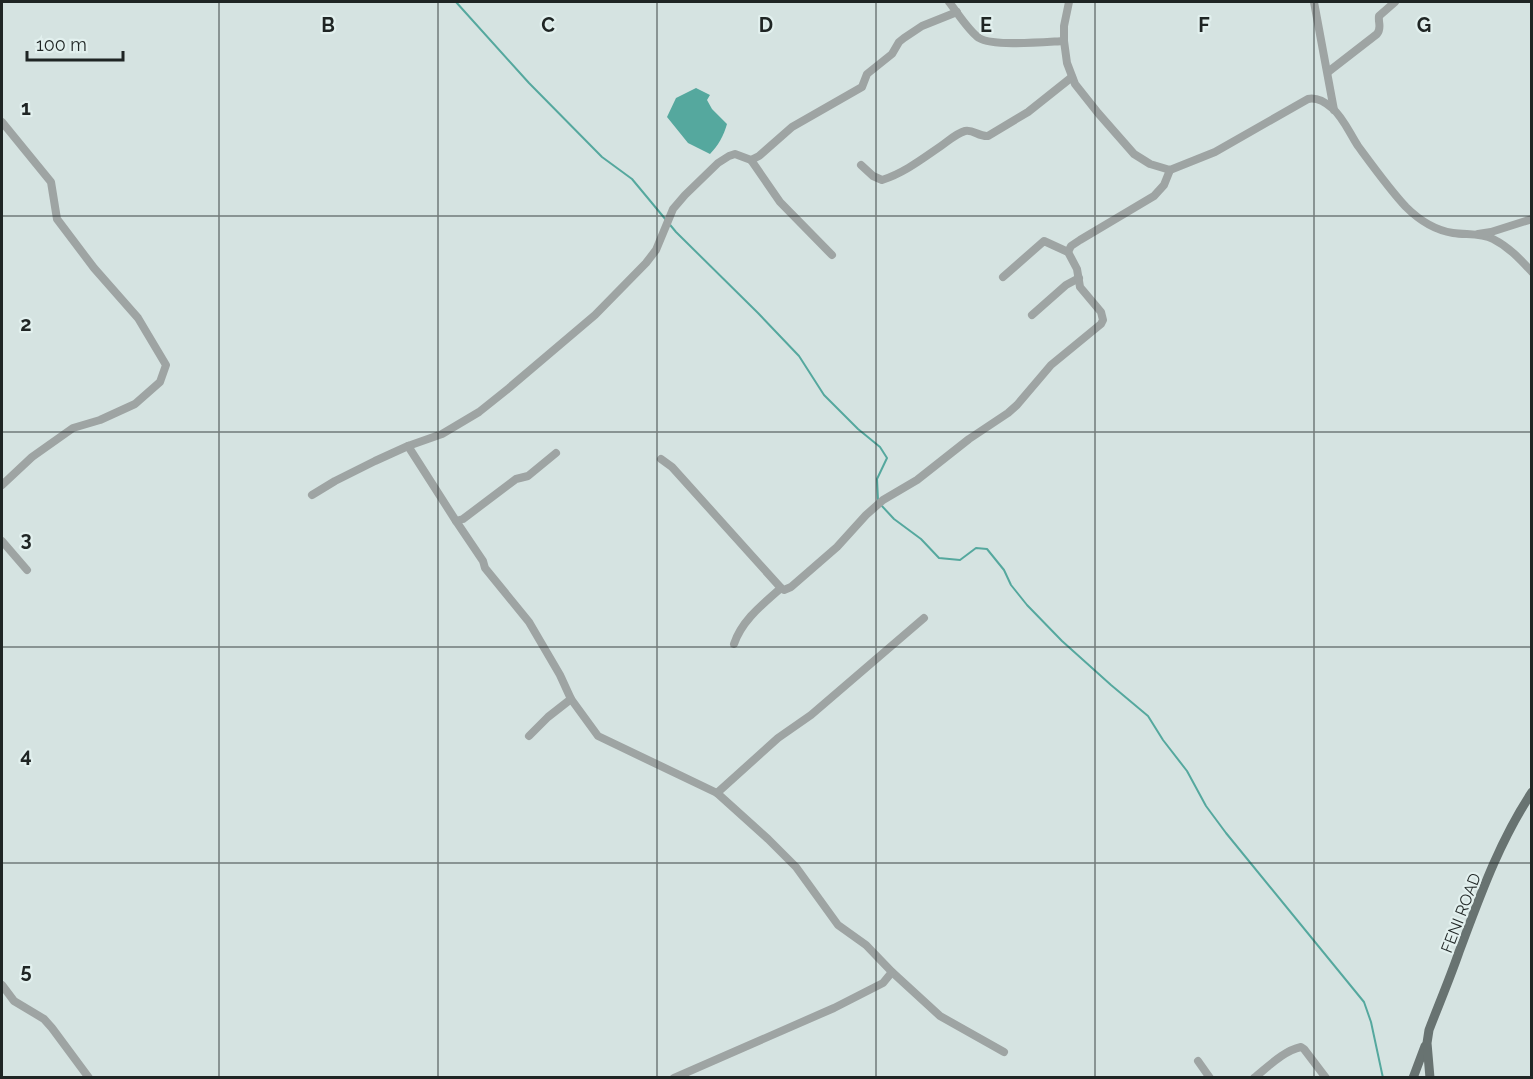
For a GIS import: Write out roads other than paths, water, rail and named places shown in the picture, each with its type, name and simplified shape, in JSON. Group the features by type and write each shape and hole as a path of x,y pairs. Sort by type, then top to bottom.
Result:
{"main road":[{"path":"1413,1077 1485,882 1516,816 1532,792"},
{"name":"FENI ROAD","path":"1427,1042 1495,868 1518,819 1532,799"},
{"path":"1427,1042 1430,1077"}],"street":[{"path":"949,2 975,34 986,41 1012,43 1064,41"},
{"path":"1069,2 1064,26 1064,41 1067,63 1075,84 1134,154 1150,164 1170,170 1215,152 1308,99 1317,99 1334,110 1357,145 1406,207 1438,230 1474,234 1491,232 1532,219"},
{"path":"1314,2 1334,110"},
{"path":"1328,72 1377,34 1380,28 1379,16 1395,2"},
{"path":"312,495 334,481 408,446 442,434 479,412 595,315 646,263 656,250 673,209 718,163 735,154 751,159 759,156 792,127 862,87 867,74 892,54 904,38 922,27 957,12"},
{"path":"861,165 873,176 882,180 889,178 907,169 964,131 969,130 980,136 988,136 1028,112 1072,77"},
{"path":"2,122 51,182 57,219 94,268 138,318 166,365 160,381 135,404 100,420 74,428 33,457 2,484"},
{"path":"751,159 780,202 832,255"},
{"path":"1068,252 1071,246 1080,240 1154,196 1164,185 1170,170"},
{"path":"1474,234 1492,238 1507,247 1532,272"},
{"path":"661,459 672,467 781,588 784,590 791,587 837,547 883,500 917,480 969,439 1008,413 1051,365 1103,320 1101,312 1080,287 1077,269 1068,252 1044,242 1003,277"},
{"path":"1032,315 1066,285 1079,278"},
{"path":"408,446 483,561 485,568 529,622 560,675 571,699 598,736 717,793 768,838 796,867 838,925 866,945 940,1016 1004,1052"},
{"path":"456,521 463,519 516,479 528,476 556,453"},
{"path":"2,541 27,570"},
{"path":"734,644 744,624 781,588"},
{"path":"717,793 778,738 812,715 924,618"},
{"path":"529,736 571,699"},
{"path":"674,1077 834,1008 883,983 892,972"},
{"path":"2,986 14,1001 44,1019 89,1077"},
{"path":"1254,1077 1291,1050 1301,1047 1326,1077"},
{"path":"1198,1061 1210,1077"}],"waterway":[{"path":"456,2 529,83 602,157 632,179 676,232 799,356 824,395 880,447 887,458 877,479 878,500"},
{"path":"881,505 894,519 921,539 939,558 960,560 976,548 987,549 1027,605 1062,641 1148,716 1187,771 1206,806 1226,833 1364,1002 1371,1022 1383,1078"}]}
